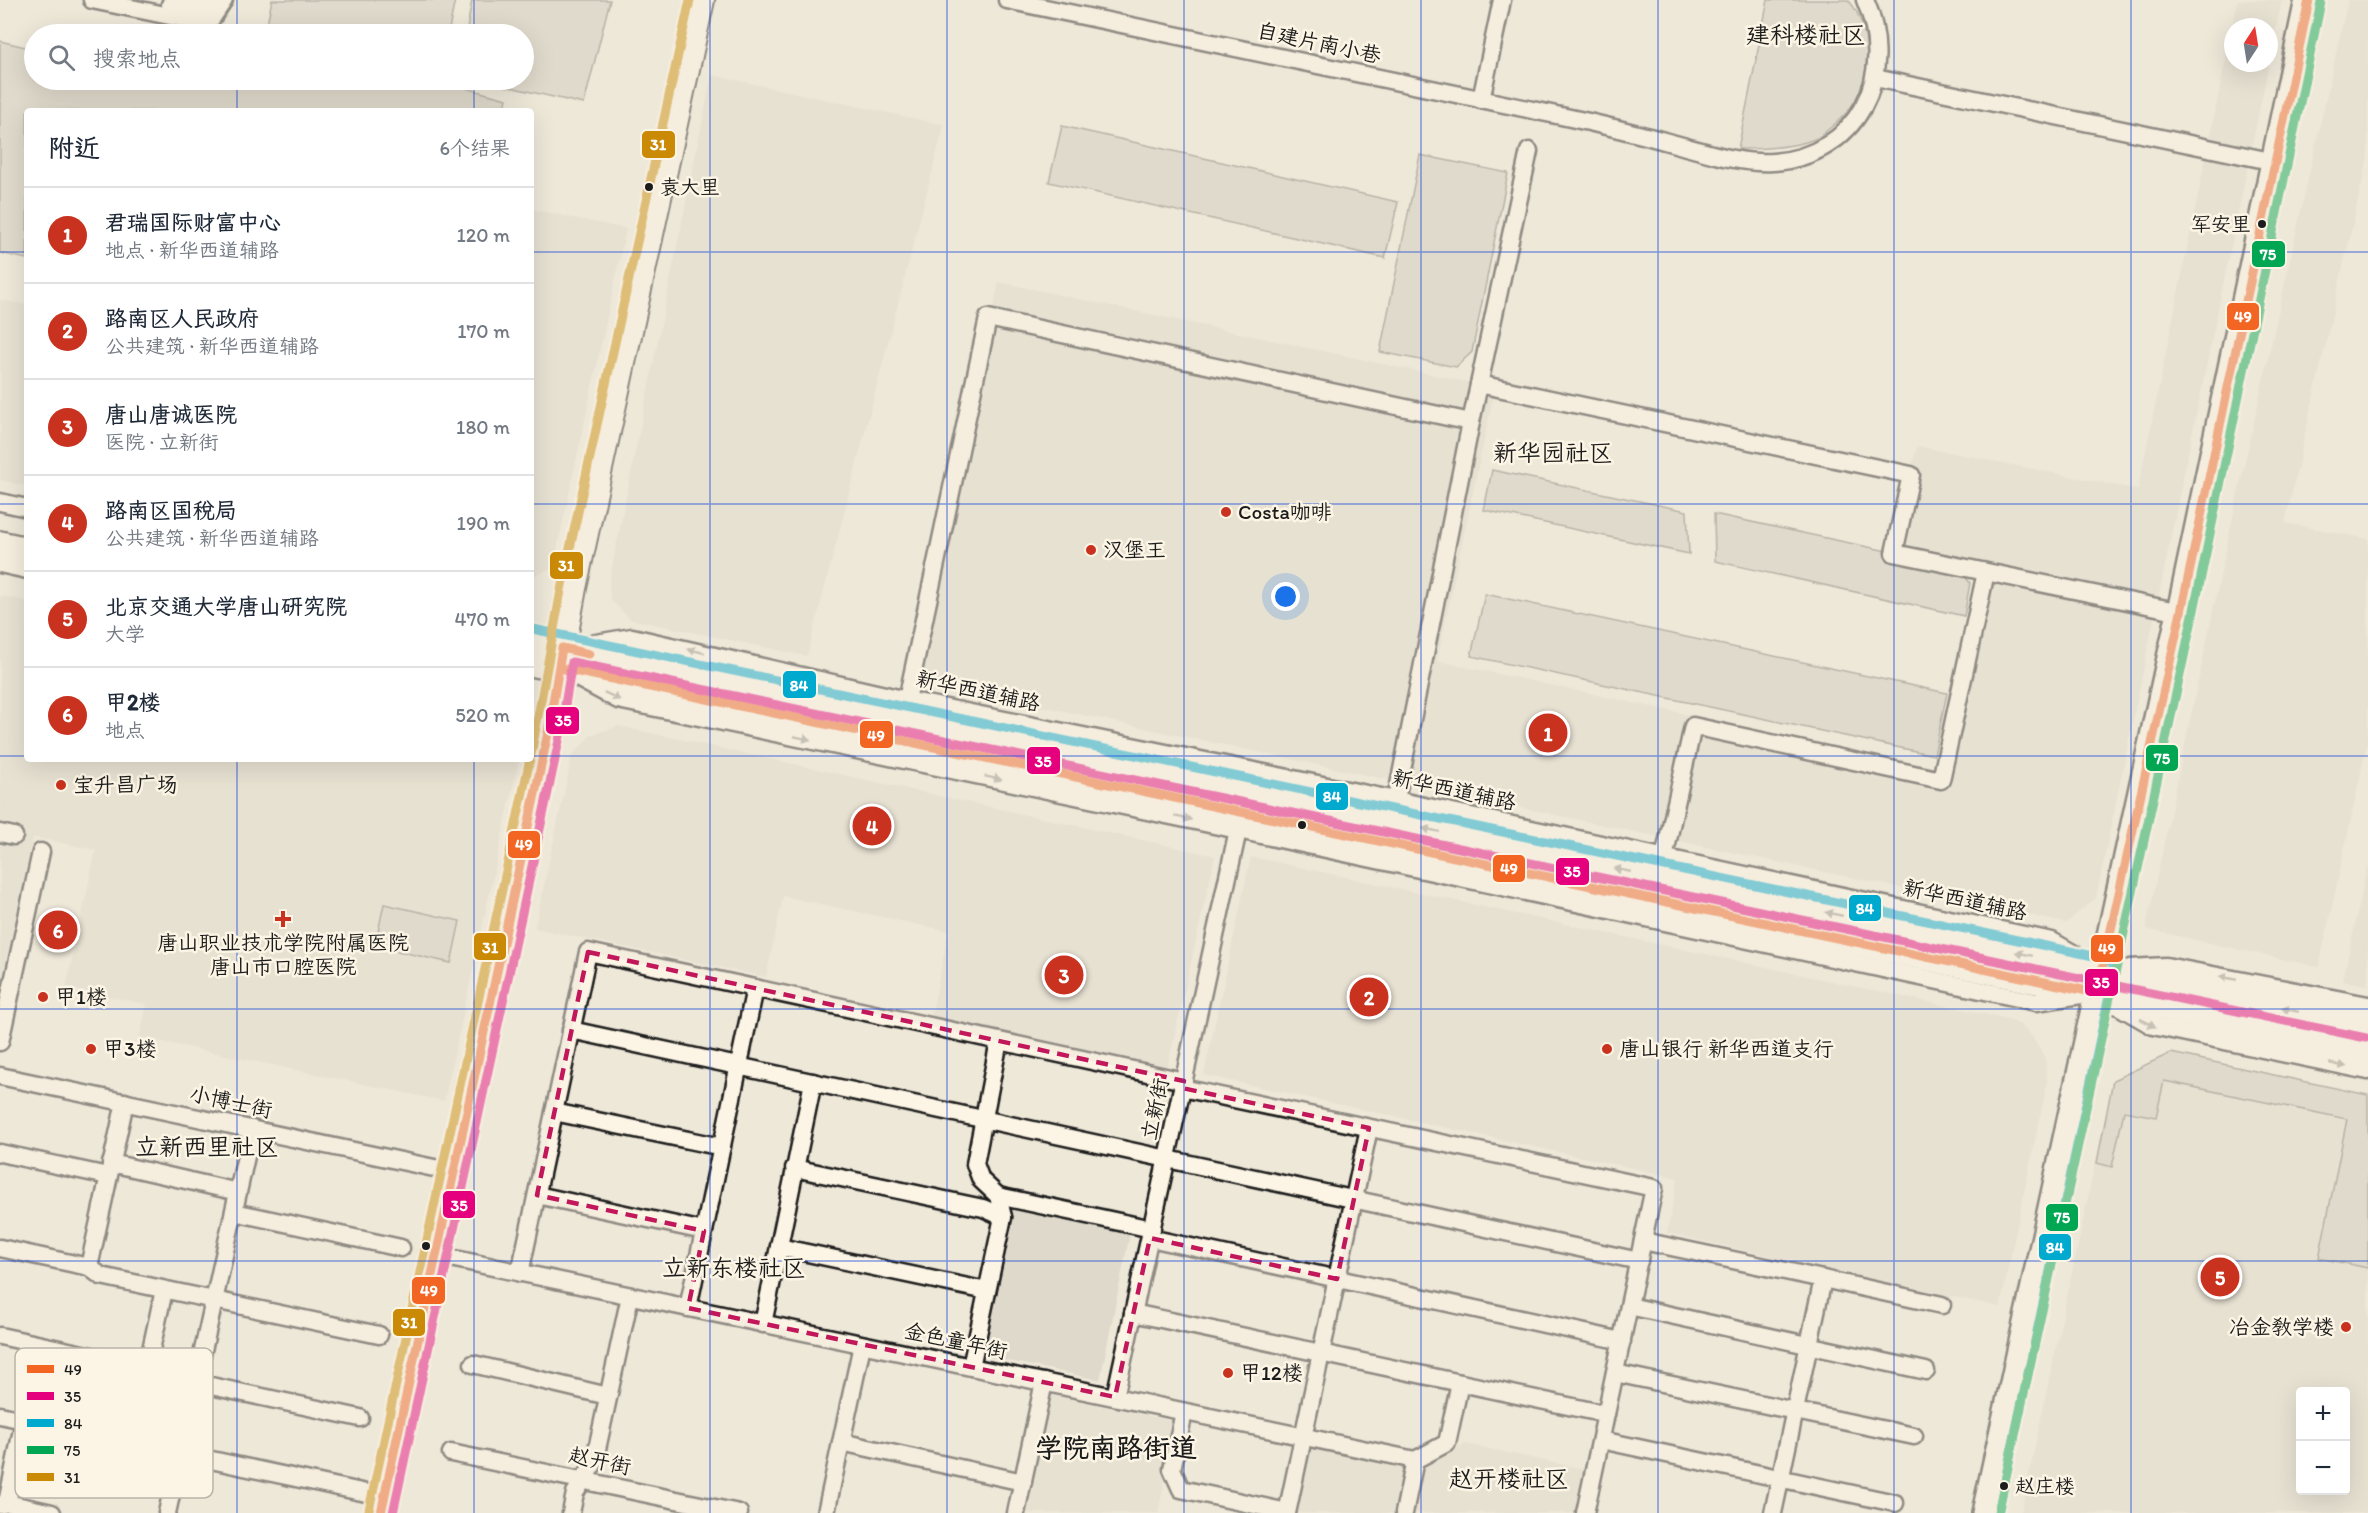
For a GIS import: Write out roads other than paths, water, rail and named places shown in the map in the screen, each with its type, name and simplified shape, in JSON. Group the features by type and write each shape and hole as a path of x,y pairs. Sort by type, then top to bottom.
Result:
{"main road":[{"path":"1986,1513 2181,612 2309,0"},
{"path":"0,528 24,533"},
{"path":"0,545 24,550"},
{"path":"534,643 561,658 2100,982 2368,1026"},
{"path":"534,662 561,658 1662,868 2368,1050"}],"street":[{"path":"92,0 200,21 212,18 224,0"},
{"path":"146,0 190,8 207,7 213,0"},
{"path":"213,1461 383,1505 702,0"},
{"name":"自建片南小巷","path":"1007,0 1575,119 1722,157 1772,162 1811,153 1831,143 1861,111 1875,78 1878,51 1876,31 1865,0"},
{"path":"1088,17 1092,0"},
{"path":"1481,100 1502,0"},
{"path":"1875,78 2275,162"},
{"path":"1396,800 1471,422 1529,151"},
{"path":"907,700 988,318 1471,422"},
{"path":"1479,384 1911,475 1894,553 2181,612"},
{"path":"0,502 24,507"},
{"path":"0,564 24,569"},
{"path":"1662,868 1693,726 1941,780 1986,572"},
{"name":"新华西道辅路","path":"534,631 561,658 618,700 1238,830 2037,1002 2100,982 2166,966 2368,1005"},
{"name":"新华西道辅路","path":"534,668 632,637 907,700 1396,800 1662,868"},
{"name":"立新街","path":"1115,1397 1238,830"},
{"path":"0,1042 41,852"},
{"path":"520,1273 588,952 999,1041 1369,1128 1654,1188 1585,1513"},
{"path":"2100,982 2153,1026 2368,1071"},
{"path":"687,1308 755,988"},
{"path":"571,1030 1639,1261"},
{"path":"999,1041 975,1164 981,1180 998,1196 1337,1279 1622,1341"},
{"name":"小博士街","path":"0,1076 453,1172"},
{"path":"763,1324 813,1082"},
{"path":"88,1267 125,1102"},
{"path":"554,1112 722,1147"},
{"path":"1184,1412 1172,1469 1181,1489 1287,1513 1369,1128"},
{"path":"203,1348 252,1130"},
{"path":"0,1153 238,1192"},
{"path":"794,1168 983,1208 1003,1217"},
{"path":"537,1195 704,1232"},
{"path":"971,1367 1003,1217 998,1196"},
{"path":"234,1212 401,1248"},
{"path":"1643,1241 1942,1305"},
{"path":"779,1247 987,1291"},
{"path":"0,1248 88,1267 101,1276 379,1335"},
{"name":"金色童年街","path":"436,1255 1415,1460"},
{"path":"1773,1513 1823,1280"},
{"path":"152,1348 165,1290"},
{"path":"572,1513 575,1492 594,1463 630,1296"},
{"path":"1629,1306 1926,1371"},
{"path":"1133,1313 1606,1414"},
{"path":"0,1336 55,1348"},
{"path":"826,1513 862,1345"},
{"path":"473,1364 608,1396"},
{"path":"1615,1373 1914,1436"},
{"path":"1016,1513 1044,1383"},
{"path":"1404,1513 1415,1460 1447,1443 1460,1383"},
{"path":"213,1387 360,1418"},
{"path":"0,1415 15,1418"},
{"path":"1601,1440 1894,1503"},
{"path":"841,1442 1023,1482"},
{"name":"赵开街","path":"451,1453 739,1513"},
{"path":"15,1456 3,1504 52,1513"},
{"path":"167,1513 170,1498"}],"place":[{"name":"袁大里","path":"649,187"},
{"name":"军安里","path":"2262,224"},
{"name":"Costa咖啡","path":"1226,512"},
{"name":"汉堡王","path":"1091,550"},
{"name":"君瑞国际财富中心","path":"1548,733"},
{"name":"宝升昌广场","path":"61,785"},
{"name":"路南区国税局","path":"872,826"},
{"name":"唐山职业技术学院附属医院 唐山市口腔医院","path":"283,919"},
{"name":"甲2楼","path":"58,930"},
{"name":"唐山唐诚医院","path":"1064,975"},
{"name":"甲1楼","path":"43,997"},
{"name":"路南区人民政府","path":"1369,997"},
{"name":"甲3楼","path":"91,1049"},
{"name":"唐山银行 新华西道支行","path":"1607,1049"},
{"name":"北京交通大学唐山研究院","path":"2220,1277"},
{"name":"冶金教学楼","path":"2346,1327"},
{"name":"甲12楼","path":"1228,1373"},
{"name":"赵庄楼","path":"2004,1486"}],"district":[{"name":"建科楼社区","path":"1806,35"},
{"name":"新华园社区","path":"1553,453"},
{"name":"立新西里社区","path":"207,1147"},
{"name":"立新东楼社区","path":"734,1268"},
{"name":"学院南路街道","path":"1116,1448"},
{"name":"赵开楼社区","path":"1509,1479"}]}
